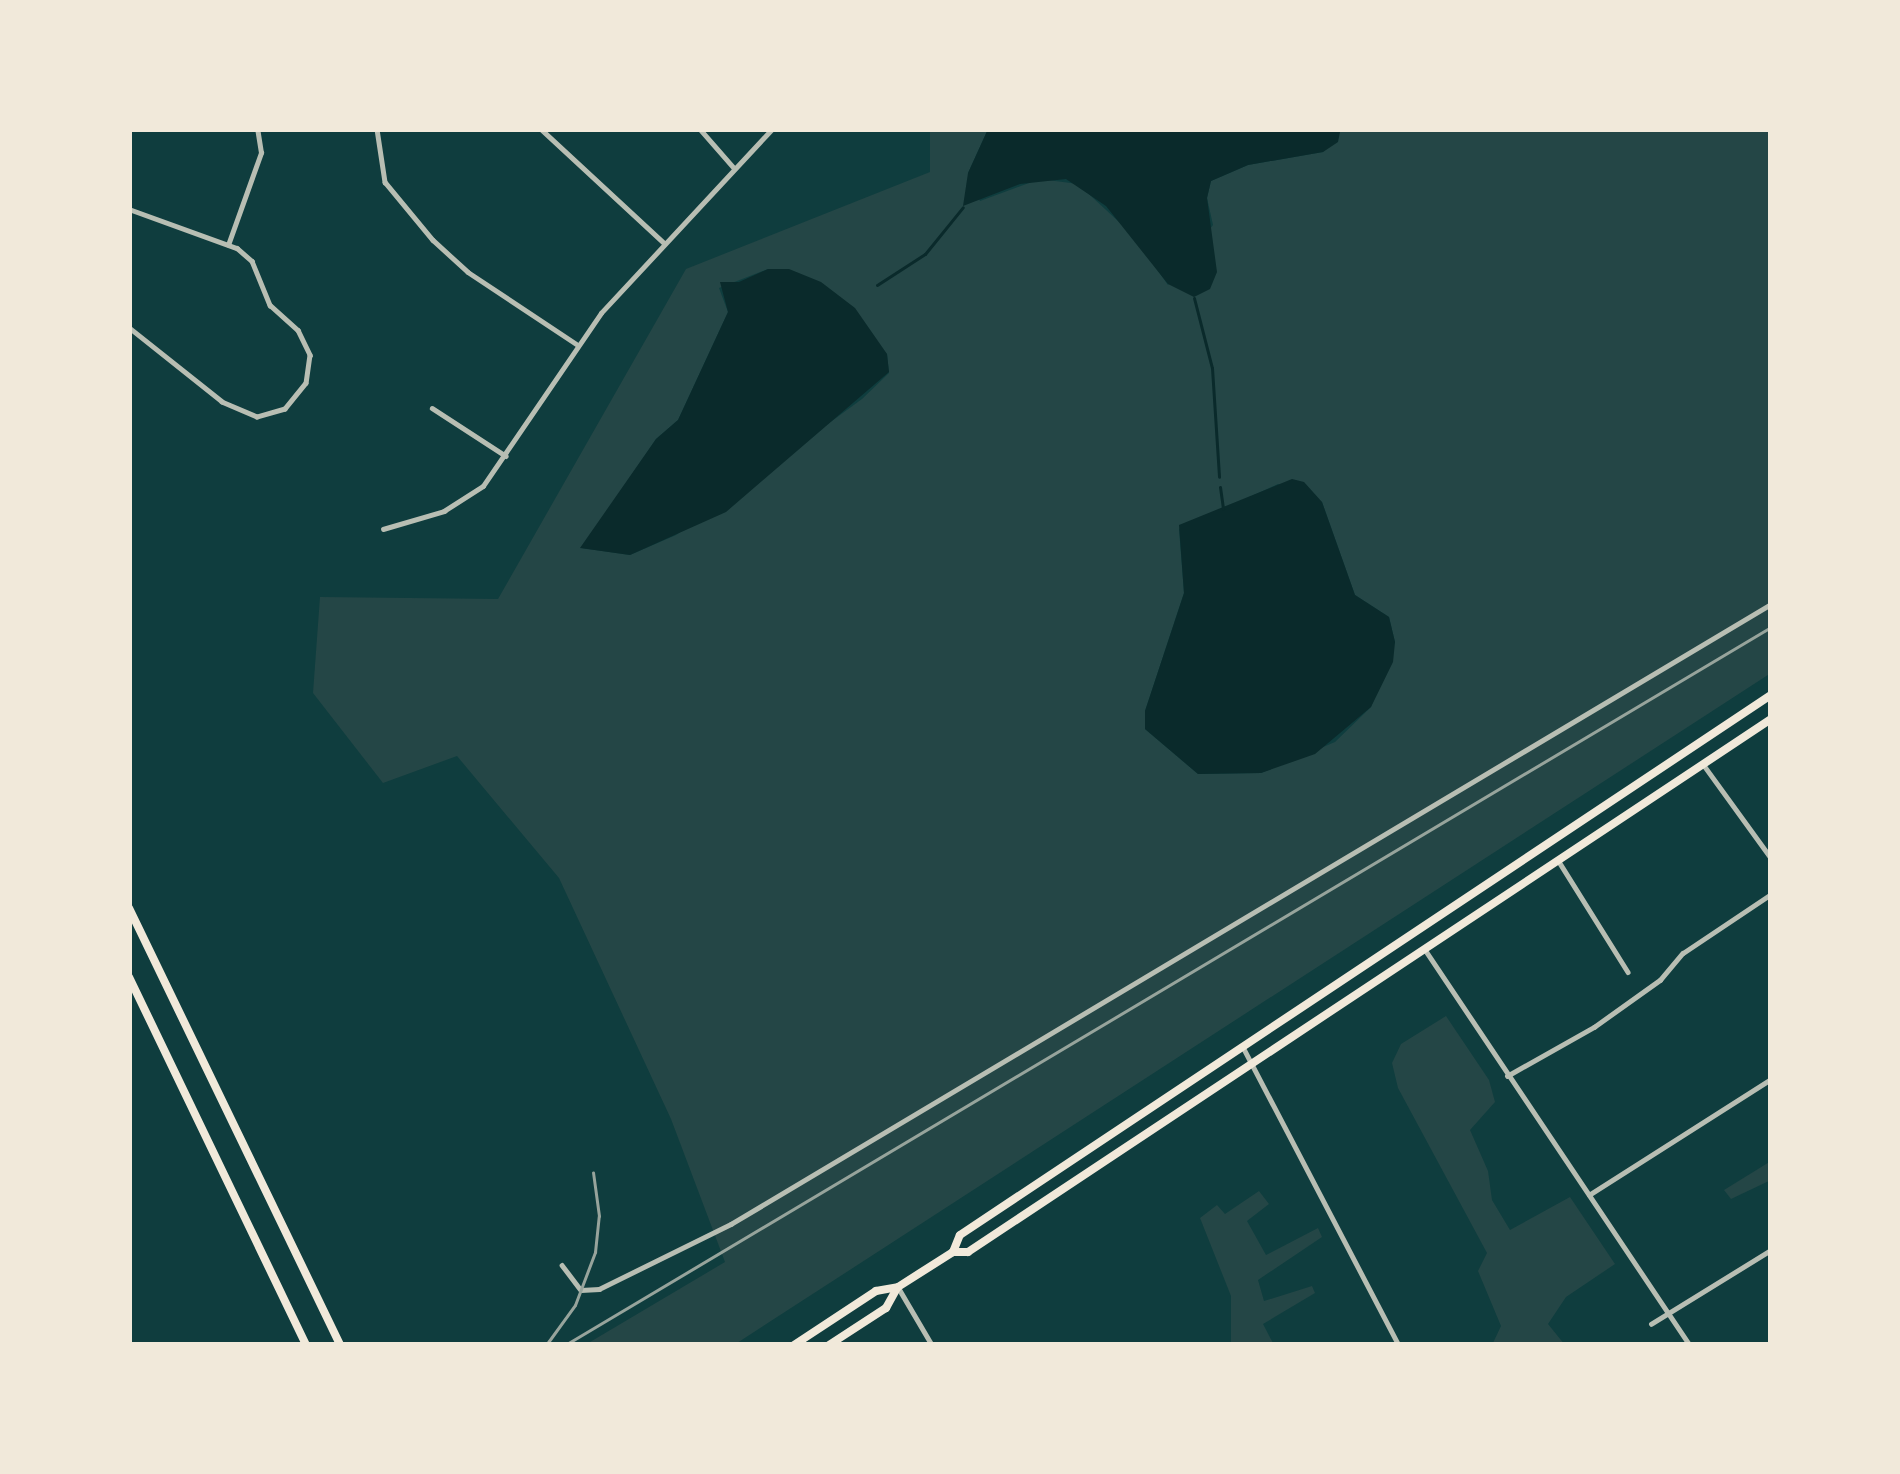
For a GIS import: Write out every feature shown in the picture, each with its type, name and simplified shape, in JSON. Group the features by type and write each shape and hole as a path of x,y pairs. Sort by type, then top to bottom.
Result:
{"main road":[{"path":"953,1252 959,1235 1771,695"},
{"path":"794,1345 876,1291 898,1287 953,1252 968,1252 1771,719"},
{"path":"129,908 340,1345"},
{"path":"129,977 306,1345"},
{"path":"830,1345 886,1308 898,1287"}],"street":[{"path":"228,245 261,153 256,129"},
{"path":"376,129 385,182 433,240 468,272 578,345"},
{"path":"541,129 664,243"},
{"path":"700,129 734,168"},
{"path":"383,529 465,500 506,456 578,345 664,243 772,129"},
{"path":"129,209 228,245 252,261 270,305 298,330 310,355 306,383 285,409 256,417 222,402 129,328"},
{"path":"432,408 506,456"},
{"path":"562,1265 581,1290 599,1289 713,1233 1771,604"},
{"path":"1703,764 1771,858"},
{"path":"1558,860 1628,972"},
{"path":"1507,1076 1594,1027 1660,980 1683,953 1771,894"},
{"path":"1425,949 1690,1345"},
{"path":"1243,1047 1399,1345"},
{"path":"1588,1196 1771,1079"},
{"path":"1651,1324 1771,1250"},
{"path":"898,1287 932,1345"}],"shaded area":[{"path":"930,129 988,129 968,173 980,201 1040,179 1078,184 1132,234 1168,285 1213,225 1207,198 1211,181 1248,165 1323,152 1339,129 1771,129 1771,673 734,1345 585,1345 725,1262 671,1119 559,878 457,756 383,783 313,693 320,597 498,599 686,269 930,172","holes":["768,269 887,354 889,373 862,399 676,535 630,555 582,548 656,439 678,420 728,312 719,288","1278,484 1322,502 1355,595 1389,617 1395,642 1371,707 1335,742 1261,773 1198,774 1145,729 1145,711 1184,593 1179,529"]},
{"path":"988,129 1340,132 1338,142 1323,152 1248,165 1211,181 1207,198 1217,272 1210,289 1194,297 1168,284 1106,206 1066,179 1020,184 963,206 968,173"},
{"path":"768,269 789,269 821,282 855,308 887,354 889,372 726,512 630,555 580,548 656,439 678,420 728,312 720,282 739,282"},
{"path":"1292,479 1304,482 1322,502 1355,595 1389,617 1395,642 1393,662 1371,707 1315,754 1261,773 1198,774 1145,729 1145,711 1184,593 1179,525"},
{"path":"1446,1016 1489,1080 1495,1102 1470,1130 1488,1171 1492,1200 1510,1230 1570,1197 1615,1264 1566,1297 1548,1324 1565,1345 1492,1345 1501,1326 1478,1271 1487,1253 1398,1088 1392,1063 1401,1044"},
{"path":"1771,1161 1771,1180 1731,1199 1724,1190"},
{"path":"1259,1191 1269,1204 1247,1221 1266,1255 1318,1228 1322,1237 1258,1280 1264,1301 1312,1286 1315,1293 1263,1324 1274,1345 1231,1345 1231,1296 1200,1218 1217,1205 1225,1214"}],"waterway":[{"path":"877,285 925,254 963,207"},
{"path":"1194,298 1212,368 1219,477"},
{"path":"1220,487 1223,509"}],"railway":[{"path":"565,1345 1771,627"},
{"path":"546,1345 575,1305 595,1252 599,1216 593,1172"}]}
